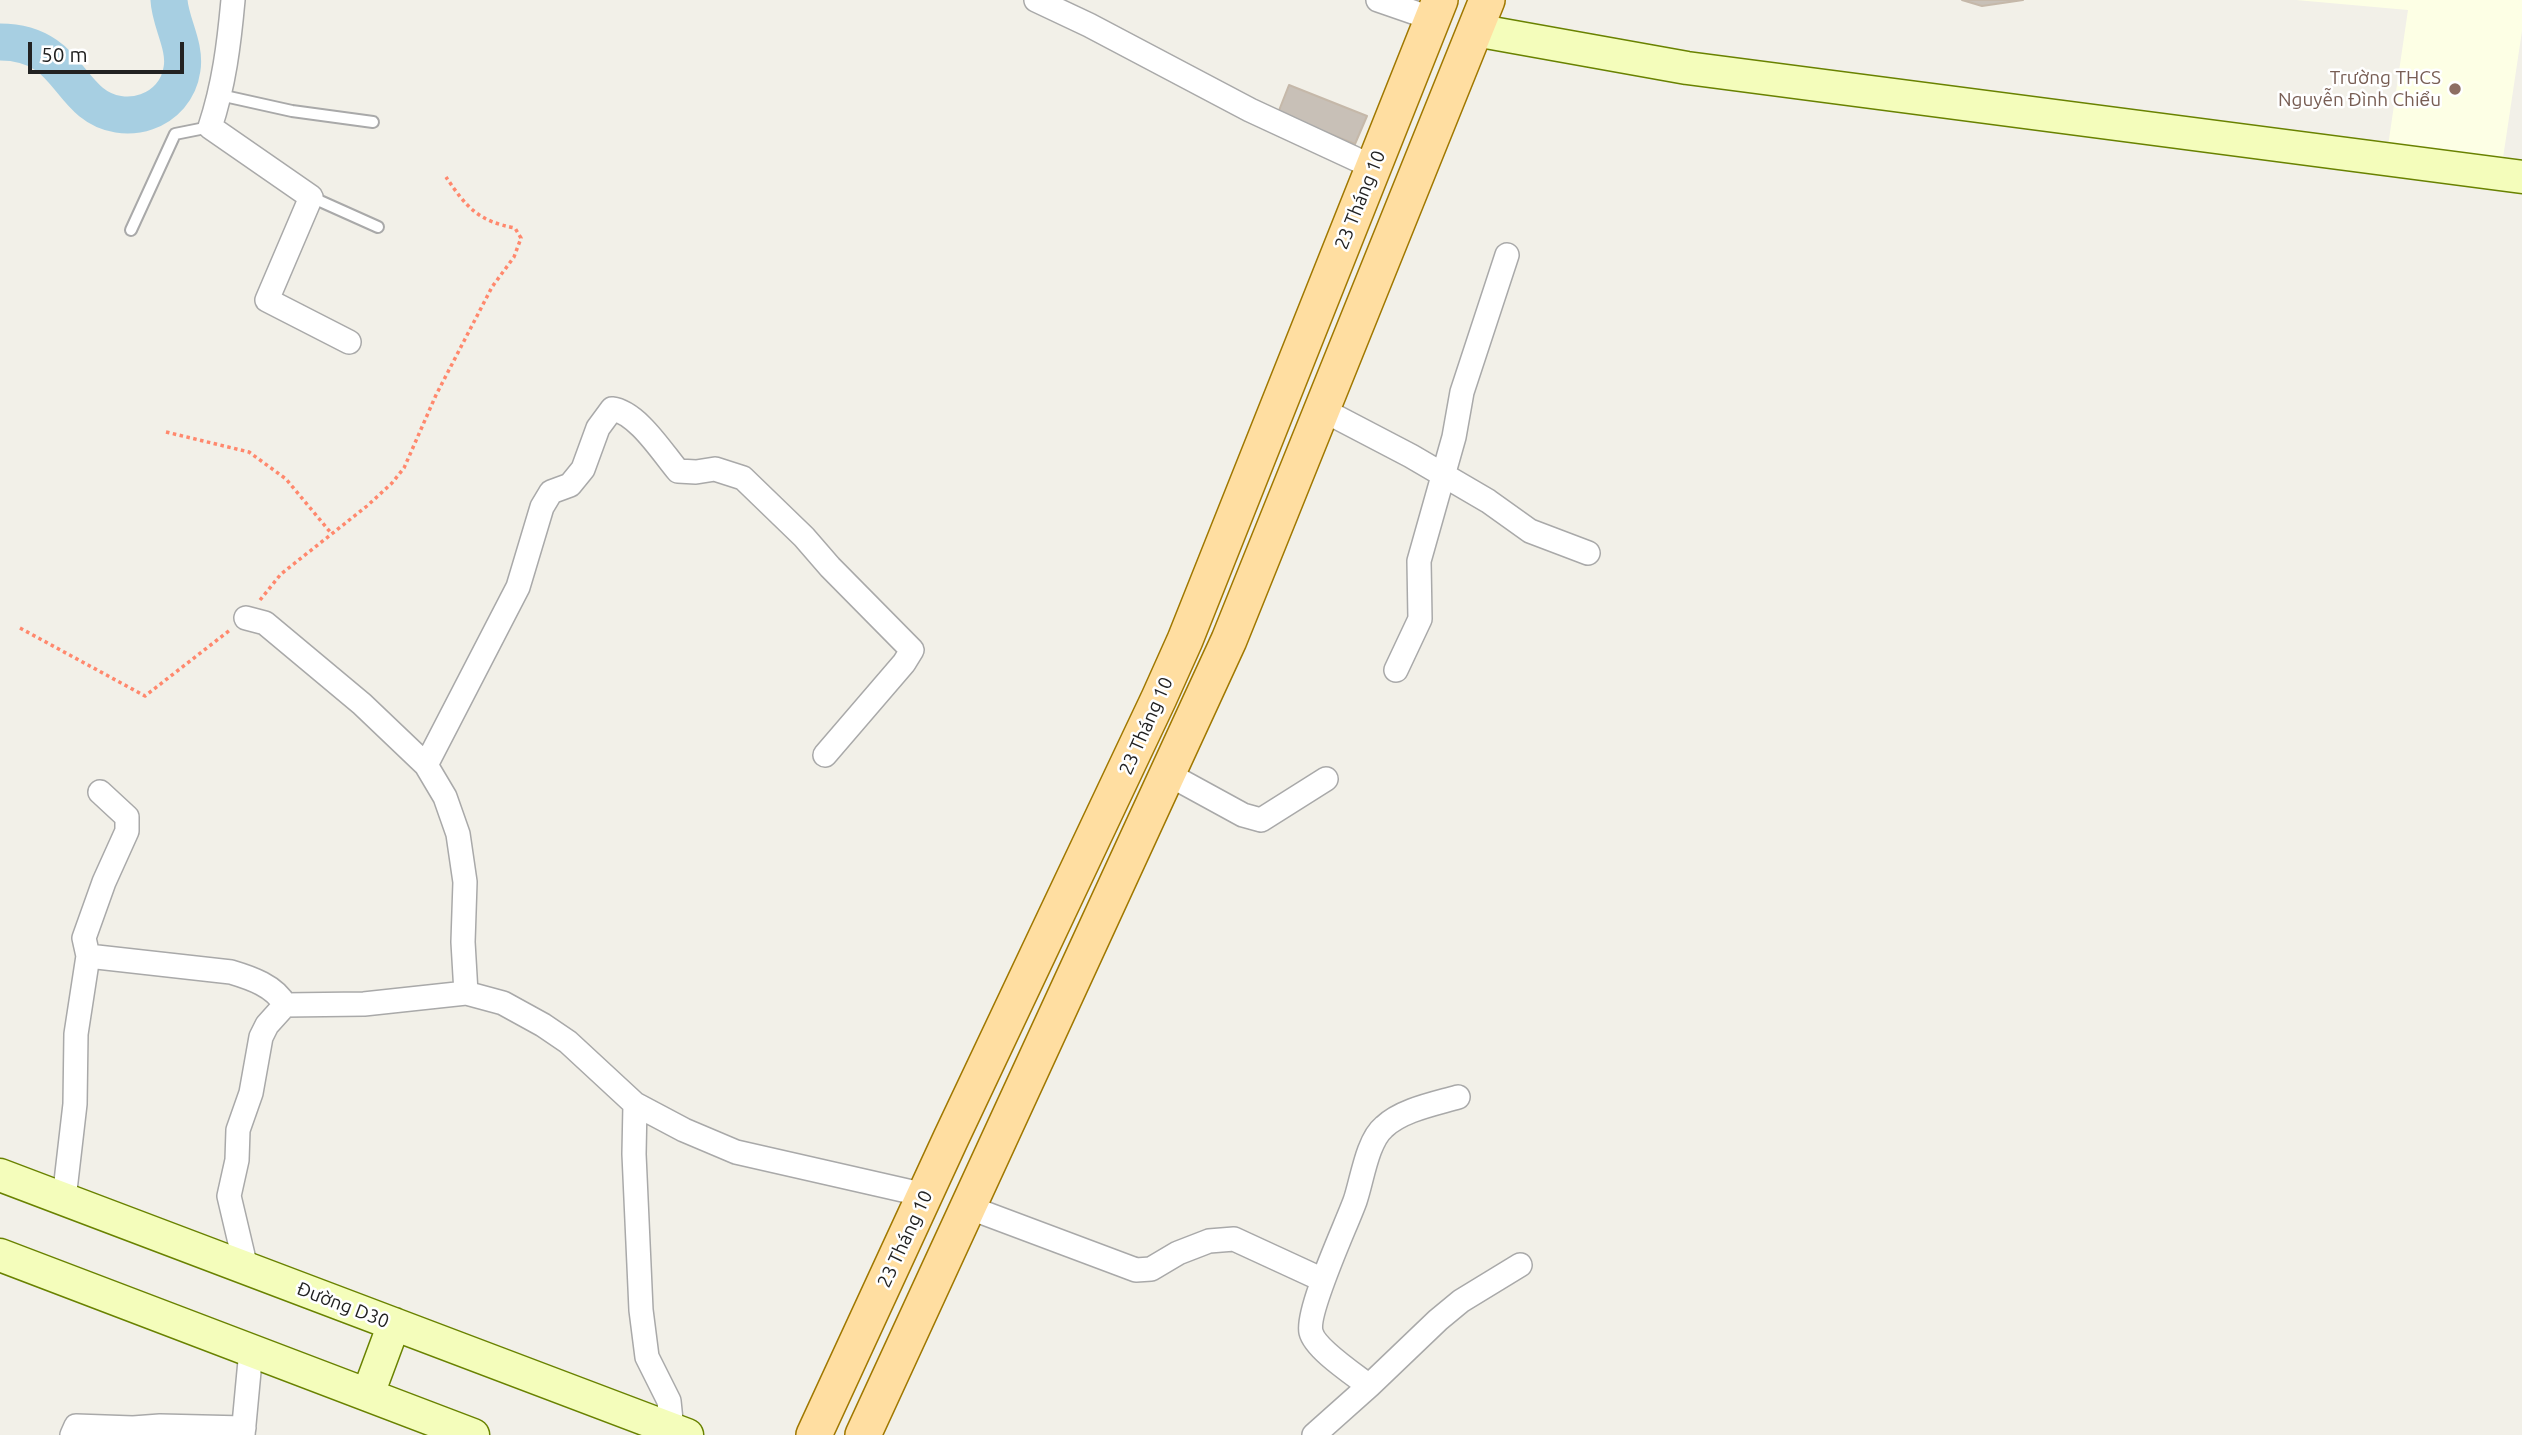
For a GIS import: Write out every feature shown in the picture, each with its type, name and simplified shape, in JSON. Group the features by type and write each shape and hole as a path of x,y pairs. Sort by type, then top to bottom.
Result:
{"main road":[{"name":"23 Tháng 10","path":"814,1435 1185,640 1437,9"},
{"path":"1437,9 1481,15"},
{"name":"23 Tháng 10","path":"863,1435 1229,640 1481,15"},
{"path":"925,1195 968,1207"}],"street":[{"path":"233,0 226,65 210,127 311,197 267,300 349,342"},
{"path":"1036,0 1090,25 1250,110 1373,167"},
{"path":"1378,0 1437,9"},
{"path":"1481,15 1686,68 2522,177"},
{"path":"1396,670 1420,619 1419,561 1454,437 1462,392 1507,255"},
{"path":"426,765 518,587 542,507 551,492 570,485 583,469 598,428 612,409 621,410 641,426 678,471 715,469 743,478 804,537 912,650 904,663 825,755"},
{"path":"1323,410 1488,500 1530,531 1588,553"},
{"path":"246,618 265,623 286,638 426,765 445,797 458,834 465,882 463,942 466,993"},
{"path":"1168,774 1243,815 1261,820 1325,779"},
{"path":"64,1199 75,1104 76,1034 88,956 84,938 104,882 127,831 127,817 100,792"},
{"path":"88,956 231,972 253,979 272,990 285,1005"},
{"path":"246,1268 229,1196 237,1160 238,1130 251,1093 261,1037 267,1025 285,1005 364,1004 466,993 503,1003 568,1042 635,1104 684,1130 736,1152 925,1195"},
{"path":"1369,1386 1319,1345 1311,1333 1311,1319 1323,1280 1381,1128 1394,1119 1458,1097"},
{"path":"635,1104 634,1154 641,1310 647,1357 669,1401 680,1432"},
{"name":"Đường D30","path":"0,1175 680,1432"},
{"path":"968,1207 1136,1270 1151,1269 1178,1253 1209,1241 1234,1239 1323,1280"},
{"path":"0,1255 473,1435"},
{"path":"1314,1435 1454,1307 1521,1265"},
{"path":"368,1394 394,1324"},
{"path":"72,1435 76,1426 87,1425 244,1431 251,1350"}],"lane":[{"path":"220,95 292,111 373,122"},
{"path":"131,229 175,134 210,127"},
{"path":"311,197 378,227"}],"path":[{"path":"20,628 145,696 246,618 281,574 368,506 392,483 404,468 436,395 492,286 514,257 521,238 515,228 493,224 478,215 462,200 446,177"},
{"path":"166,432 249,452 286,479 331,533"}],"shaded area":[{"name":"Trường THCS Nguyễn Đình Chiểu","path":"2296,0 2522,0 2522,31 2503,158 2388,146 2408,10"}],"building":[{"path":"1962,0 2023,0 1982,6"},
{"path":"1289,85 1367,116 1355,144 1278,113"}],"waterway":[{"path":"0,42 24,45 46,55 91,102 104,110 133,115 147,112 170,96 178,84 182,69 182,52 169,0"}],"place":[{"name":"Trường THCS Nguyễn Đình Chiểu","path":"2455,89"}]}
